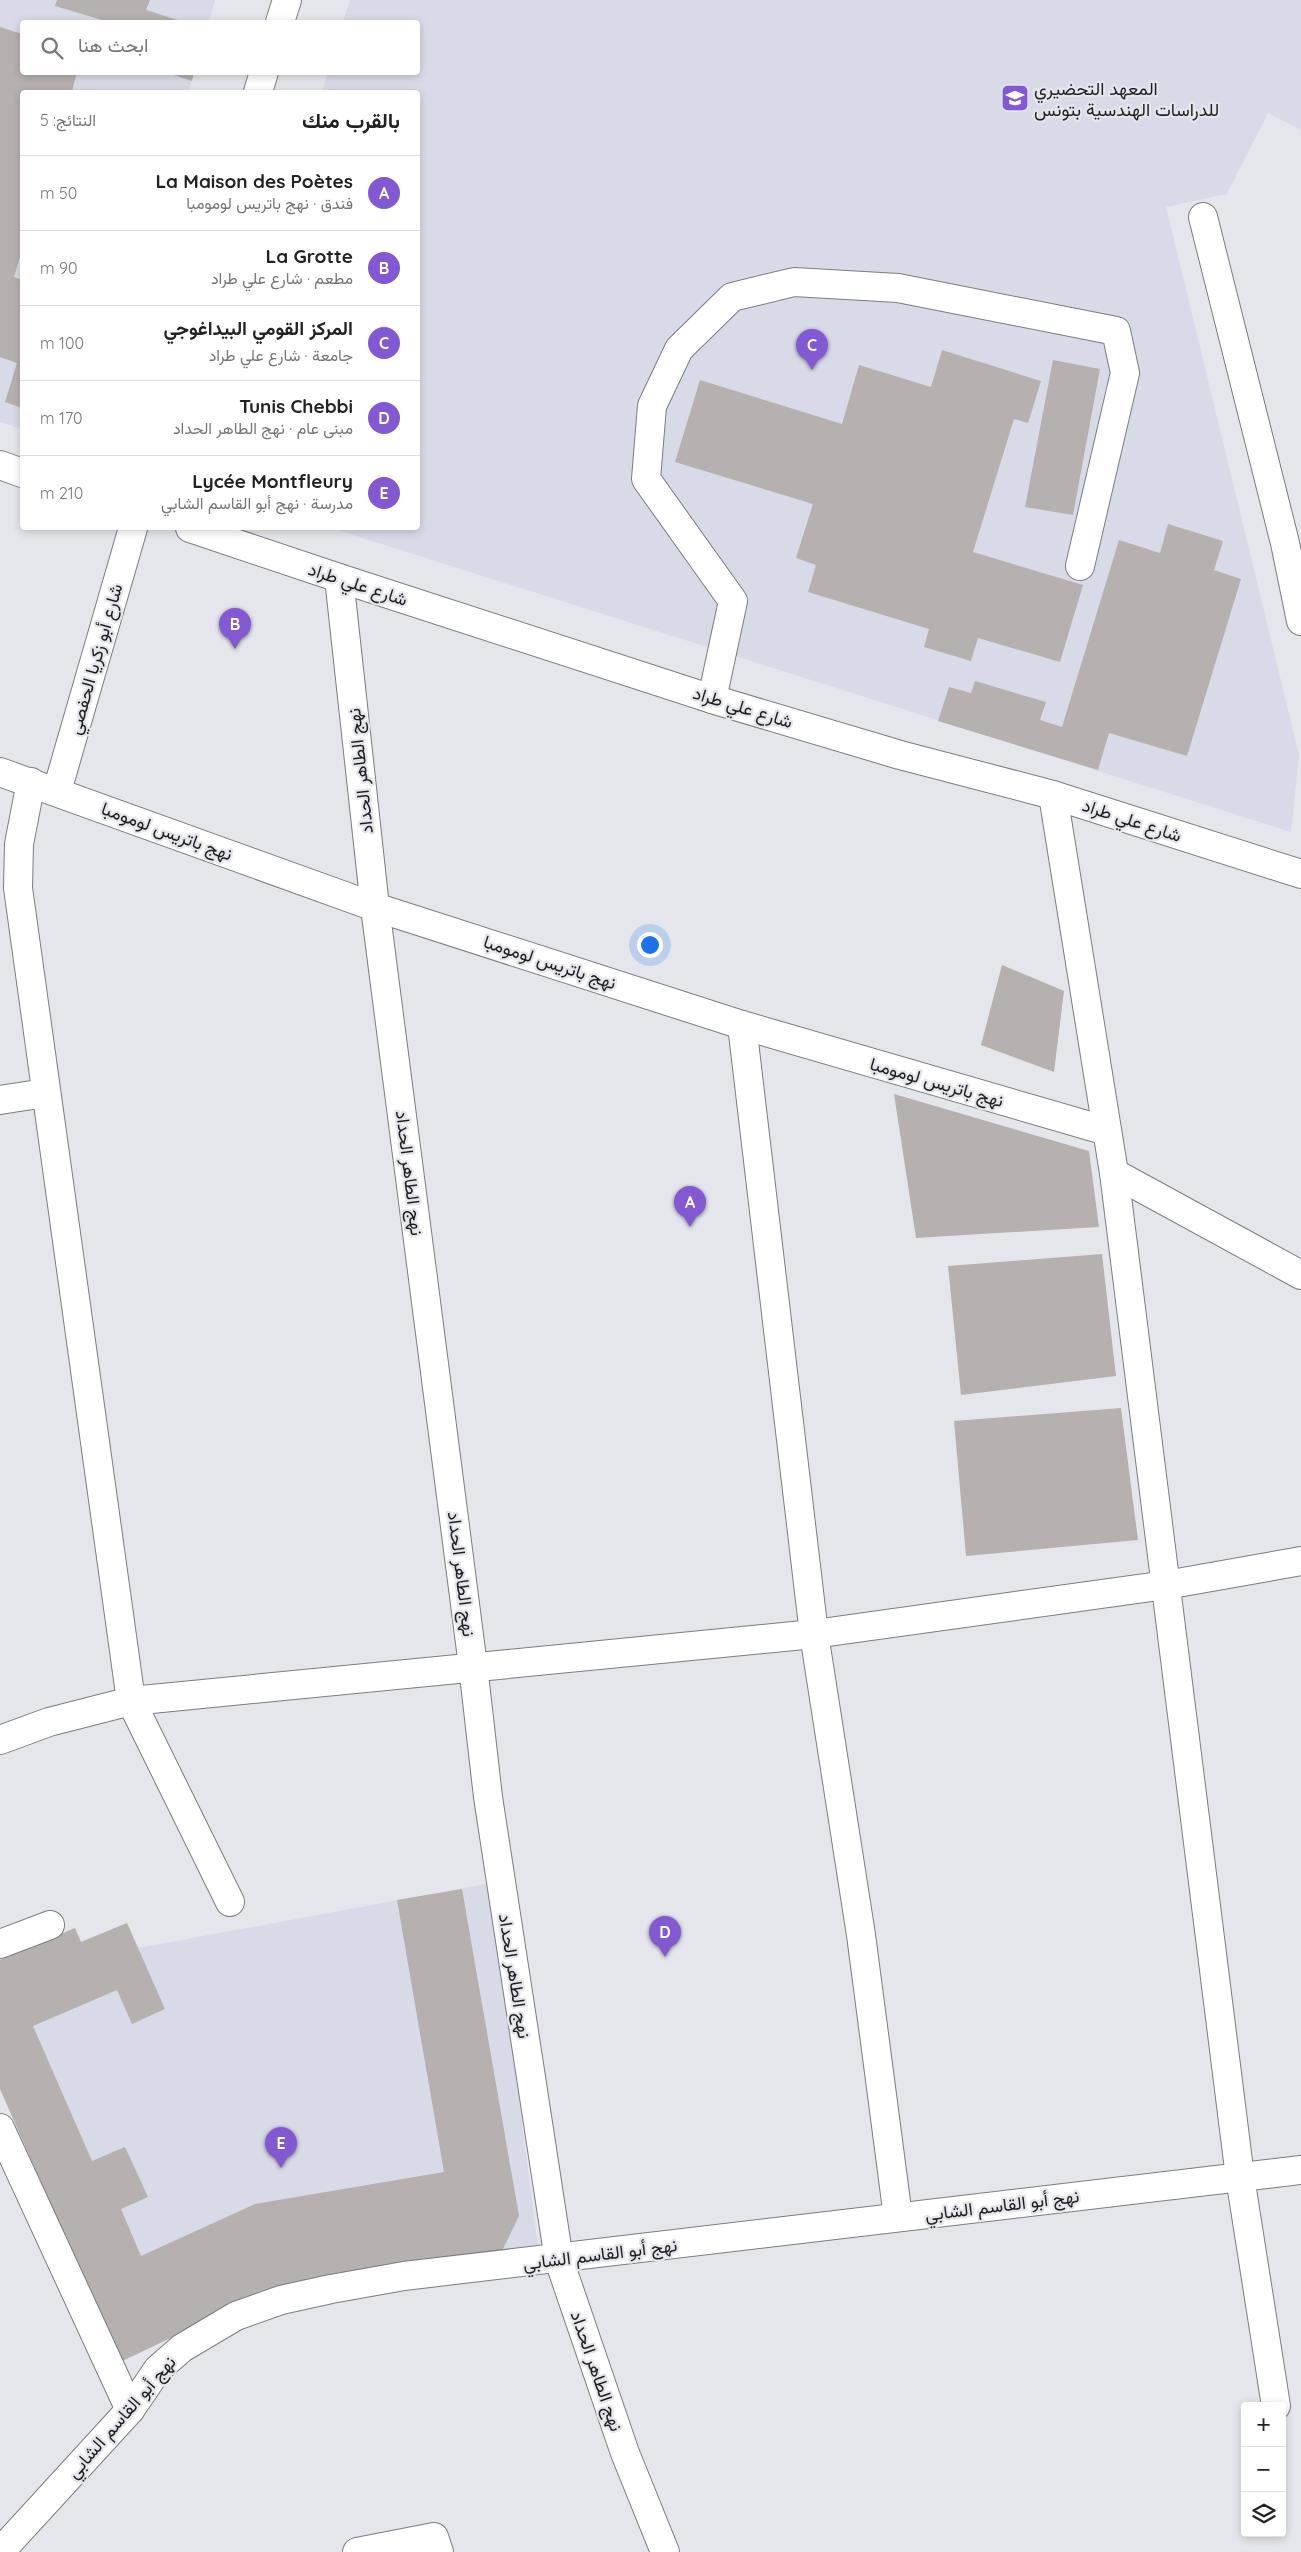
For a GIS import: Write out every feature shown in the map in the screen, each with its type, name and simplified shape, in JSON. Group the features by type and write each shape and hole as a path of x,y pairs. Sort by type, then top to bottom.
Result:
{"street":[{"path":"281,20 287,0"},
{"path":"259,90 263,75"},
{"path":"1203,217 1293,546 1301,621"},
{"path":"712,698 733,601 646,479 652,406 679,349 732,297 794,282 898,288 1116,331 1125,373 1080,566"},
{"path":"0,466 20,472"},
{"name":"شارع أبو زكريا الحفصي","path":"57,791 132,530"},
{"name":"شارع علي طراد","path":"196,530 712,698 900,754 1053,795 1301,874"},
{"name":"نهج الطاهر الحداد","path":"339,578 375,907 473,1666 488,1797 559,2260 625,2453 665,2552"},
{"name":"نهج باتريس لومومبا","path":"0,772 375,907 742,1025 1107,1131"},
{"path":"30,782 19,844 18,888 131,1701 230,1902"},
{"path":"1053,795 1114,1173 1240,2177 1275,2402"},
{"path":"742,1025 814,1634 861,1935 898,2217"},
{"path":"0,1100 45,1093"},
{"path":"1114,1173 1301,1275"},
{"path":"0,1740 49,1722 131,1701 814,1634 1166,1585 1301,1561"},
{"path":"0,1944 50,1925"},
{"path":"0,2128 130,2410"},
{"name":"نهج أبو القاسم الشابي","path":"0,2552 130,2410 158,2370 182,2348 236,2316 281,2300 331,2288 404,2276 559,2260 898,2217 1301,2170"},
{"path":"357,2552 436,2544"}],"shaded area":[{"path":"0,0 215,0 210,20 20,20 20,75 193,75 189,90 20,90 20,428 0,422"},
{"path":"350,0 1301,0 1301,130 1268,113 1227,194 1166,207 1299,755 1291,832 337,530 420,530 420,90 323,90 327,75 420,75 420,20 344,20"},
{"path":"491,1883 538,2247 270,2291 120,2362 0,1960 75,1928 81,1942 127,1923 138,1948"}],"building":[{"path":"57,0 150,0 146,10 178,20 102,20 55,6"},
{"path":"0,27 20,33 20,75 76,75 72,90 20,90 20,257 14,277 20,279 20,407 5,402 17,363 0,357"},
{"path":"174,75 193,75 192,81"},
{"path":"942,350 1041,381 1028,423 1014,419 973,552 1083,585 1060,662 978,638 971,661 924,647 929,629 808,592 816,565 796,558 813,504 675,462 700,380 842,424 859,365 931,387"},
{"path":"1053,360 1100,369 1073,515 1025,507"},
{"path":"1168,524 1223,541 1214,570 1241,579 1187,756 1109,733 1098,770 938,721 949,687 971,693 975,681 1046,702 1040,720 1062,727 1119,540 1160,553"},
{"path":"1002,965 1064,991 1054,1072 981,1045"},
{"path":"894,1094 1089,1151 1099,1227 916,1238"},
{"path":"1102,1254 1116,1376 961,1395 948,1266"},
{"path":"1121,1408 1138,1540 966,1556 954,1421"},
{"path":"462,1889 519,2216 501,2253 270,2291 120,2362 0,2089 0,1960 75,1928 81,1942 127,1923 165,2009 132,2024 117,1990 33,2026 92,2161 125,2147 148,2197 121,2209 141,2256 255,2204 444,2172 397,1900"}],"place":[{"name":"المعهد التحضيري للدراسات الهندسية بتونس","path":"1015,98"},
{"name":"المركز القومي البيداغوجي","path":"812,370"},
{"name":"La Grotte","path":"235,649"},
{"name":"La Maison des Poètes","path":"690,1227"},
{"name":"Tunis Chebbi","path":"665,1957"},
{"name":"Lycée Montfleury","path":"281,2168"}]}
